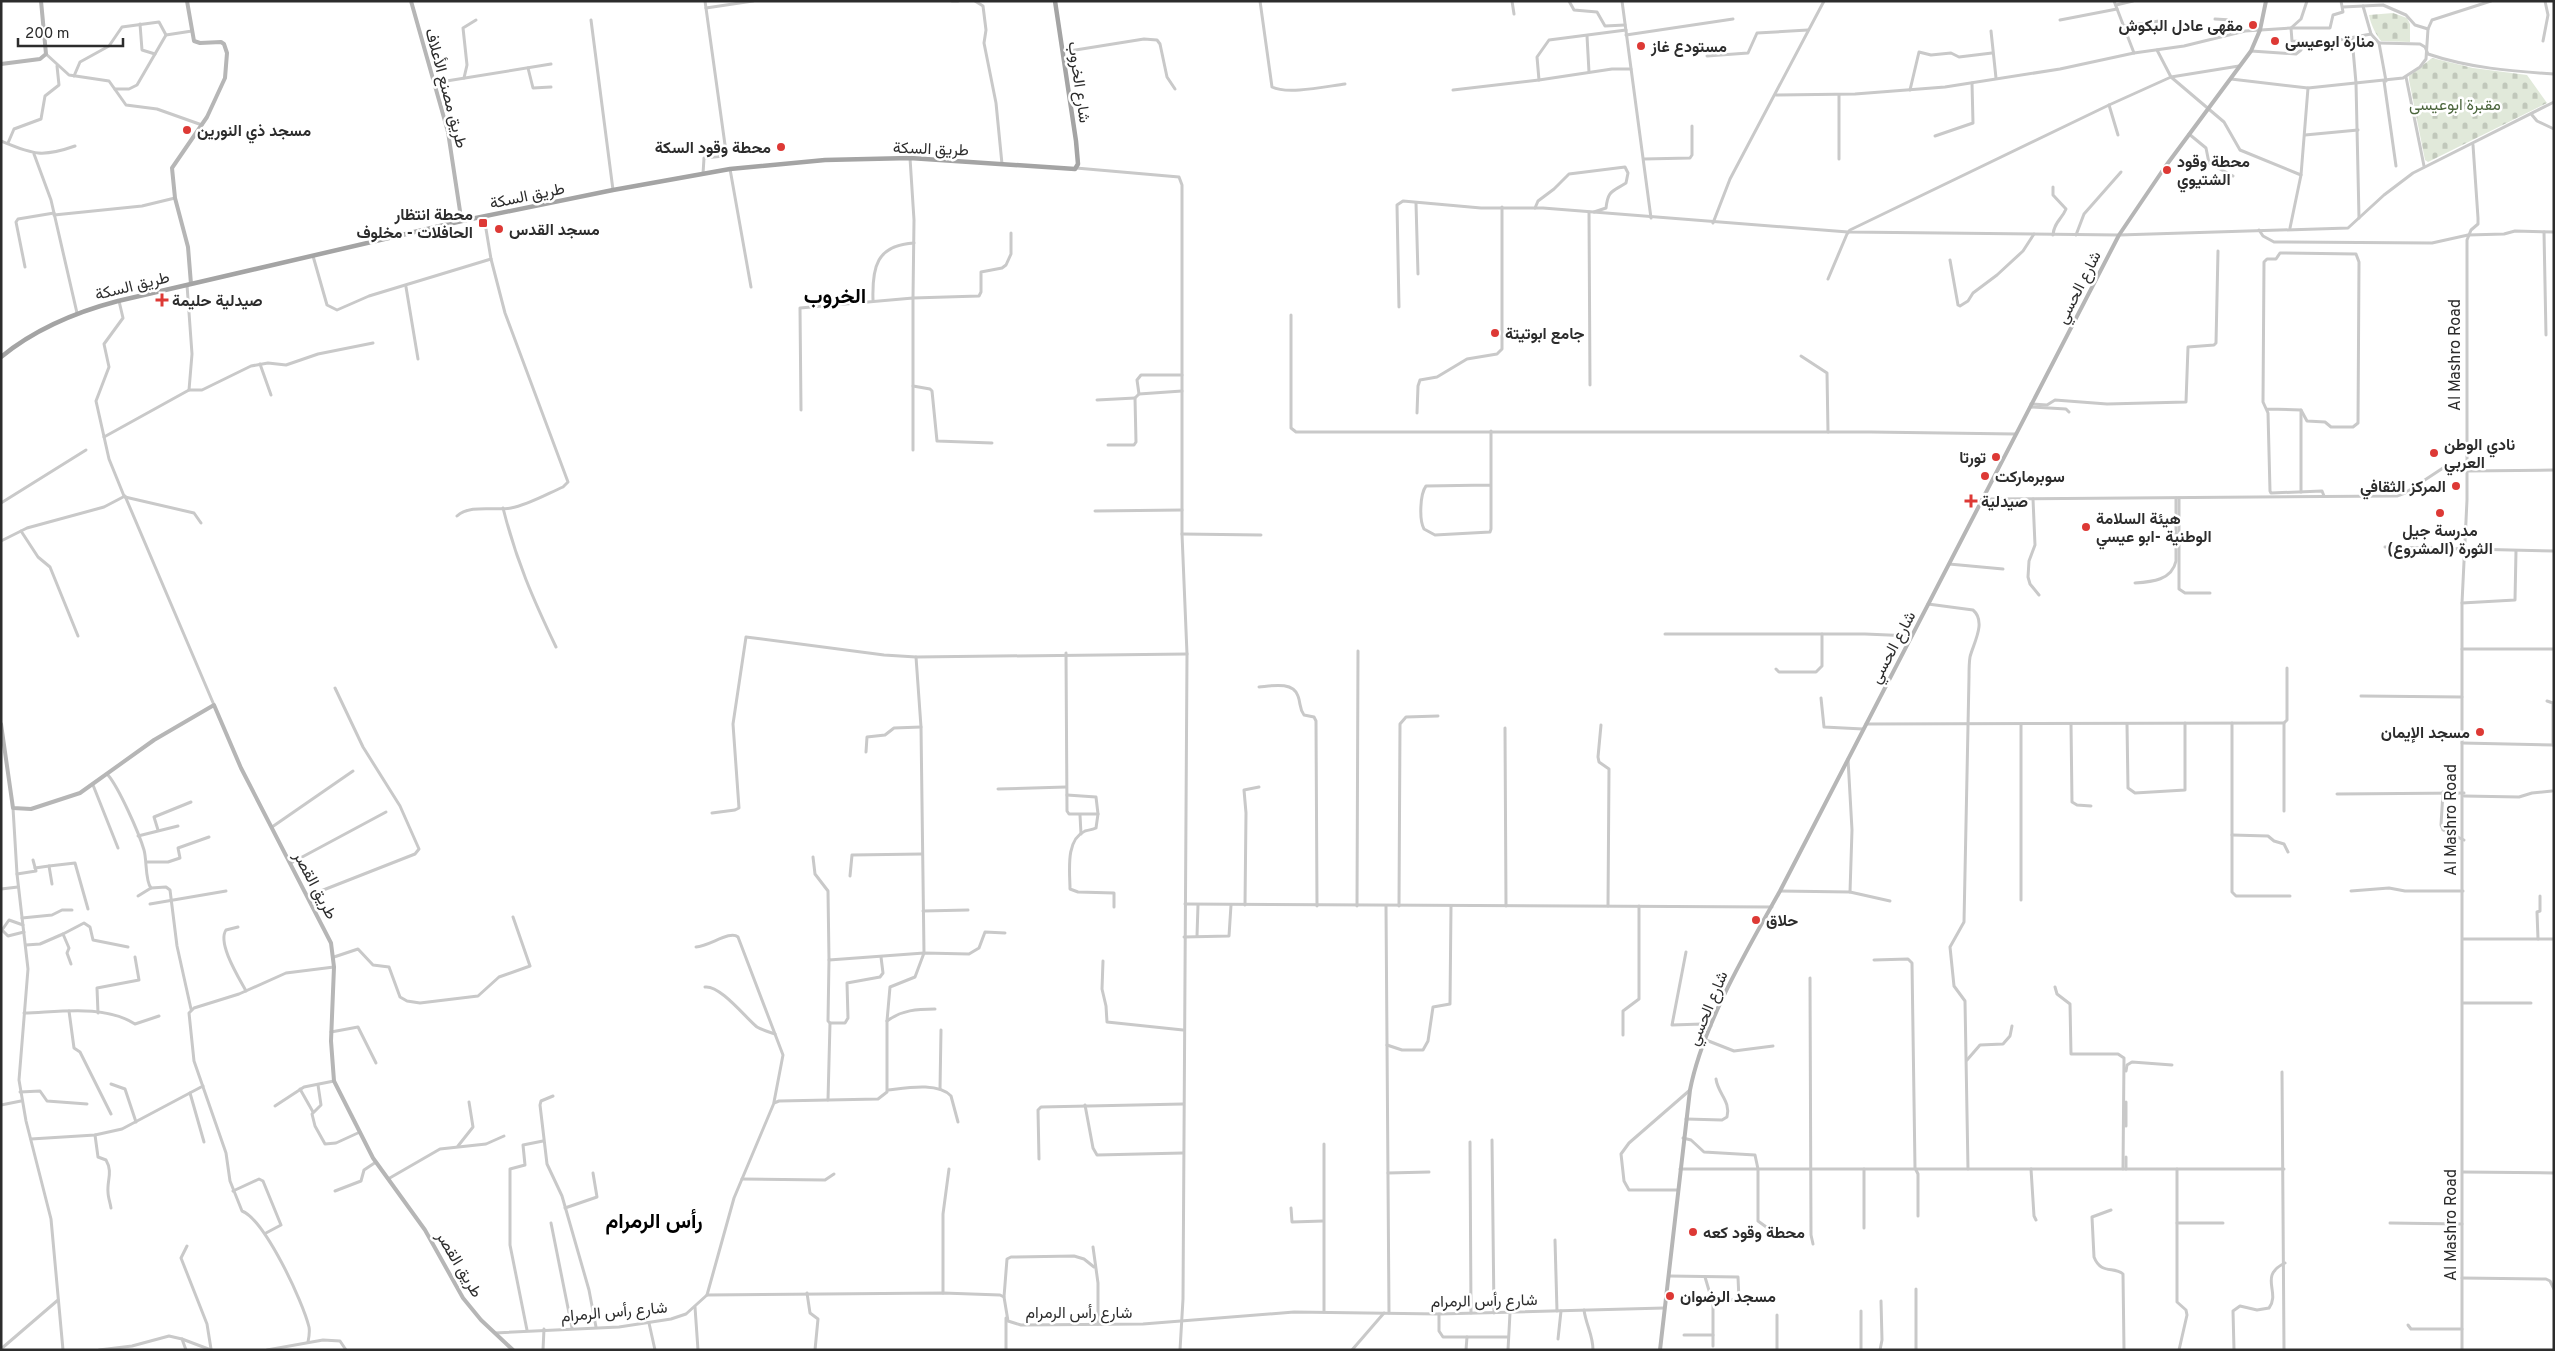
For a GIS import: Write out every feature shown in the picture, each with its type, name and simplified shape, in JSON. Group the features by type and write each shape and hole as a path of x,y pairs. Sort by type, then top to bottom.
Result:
{"main road":[{"name":"شارع الخروب","path":"1055,1 1076,141 1076,168"},
{"name":"طريق السكة","path":"1,357 23,341 77,313 119,300 466,220 613,190 730,169 825,160 910,158 1076,168"}],"street":[{"path":"41,1 46,54 64,72 74,76 105,79 126,105 157,109 202,126"},
{"path":"187,1 192,31 197,43 221,42 224,44 227,53 225,78 202,126 177,157 172,168 175,198 186,236 192,354 189,390"},
{"name":"طريق مصنع الأعلاف","path":"411,1 448,132 460,222"},
{"path":"703,174 704,158 724,156 726,152 705,1"},
{"path":"706,8 753,1"},
{"path":"952,1 958,1"},
{"path":"975,1 983,6 986,30 984,43 996,103 1002,164"},
{"path":"1260,1 1272,87 1280,89 1306,88 1345,84"},
{"path":"1512,1 1514,14"},
{"path":"1569,1 1574,10 1597,12 1604,26 1625,25"},
{"path":"1622,1 1651,218"},
{"path":"1713,222 1730,179 1824,1"},
{"path":"2133,1 2115,3 2134,53"},
{"name":"شارع الحسي","path":"1660,1350 1690,1090 1694,1070 1711,1026 1739,967 1780,892 2119,235 2251,51 2260,30 2266,1"},
{"path":"2291,28 2301,19 2307,1"},
{"path":"1776,95 1839,95 1972,83 2060,69 2134,53 2184,46 2236,33 2291,28 2331,28 2333,15 2343,12 2341,1"},
{"path":"2231,79 2308,88 2385,81 2406,77 2420,67 2428,54 2428,29 2432,20 2491,1"},
{"path":"2543,41 2548,15 2545,1"},
{"path":"2343,7 2382,3 2406,15 2415,25 2428,29"},
{"path":"2363,6 2371,34 2379,43 2396,166"},
{"path":"2060,20 2117,9"},
{"path":"1626,35 1733,19"},
{"path":"2215,19 2231,20 2236,33"},
{"path":"464,78 468,65 463,28 476,20"},
{"path":"591,20 613,190"},
{"path":"2125,26 2166,20"},
{"path":"74,76 80,62 109,46 122,27 159,22 166,35"},
{"path":"140,24 142,50 155,54"},
{"path":"2291,28 2292,41 2301,43 2323,43 2371,34"},
{"path":"1539,80 1537,57 1547,42 1626,30"},
{"path":"1707,56 1748,53 1757,33 1809,30"},
{"path":"166,35 192,31"},
{"path":"1992,31 1992,53 1996,78"},
{"path":"115,89 129,89 137,85 166,35"},
{"path":"1587,36 1589,72"},
{"path":"2352,38 2358,130 2359,219"},
{"path":"1063,52 1144,39 1157,40 1160,44 1167,77 1175,89"},
{"path":"2251,51 2296,54 2300,50 2301,43"},
{"path":"2379,43 2422,45 2428,54 2498,70 2554,74"},
{"path":"2157,50 2171,77 2207,110 2224,122 2240,150 2301,175"},
{"path":"1910,90 1919,52 1931,54 1951,53 1959,57 1992,53"},
{"path":"1,64 40,58 46,54"},
{"path":"433,84 551,64"},
{"path":"8,144 14,129 41,120 45,96 59,85 56,65"},
{"path":"1828,279 1848,232 2109,105 2171,77 2230,66 2240,66"},
{"path":"528,68 533,88 551,87"},
{"path":"1453,90 1589,72 1631,69"},
{"path":"2406,77 2424,166"},
{"path":"1935,136 1973,123 1972,83"},
{"path":"2290,228 2301,175 2308,88"},
{"path":"1839,95 1839,159"},
{"path":"1399,307 1397,205 1403,201 1473,207 1535,208 1848,232 2119,235 2290,228 2348,228 2391,190 2424,166 2532,115 2554,102"},
{"path":"2109,105 2118,135"},
{"path":"2532,115 2536,121 2554,129"},
{"path":"1644,159 1690,158 1692,154 1692,126"},
{"path":"2305,135 2358,130"},
{"path":"2190,134 2206,148 2209,163 2233,176"},
{"path":"1,141 34,154 52,153 75,146"},
{"name":"Al Mashro Road","path":"2462,1350 2464,794 2462,603 2467,472 2468,235 2478,224 2473,144"},
{"path":"34,154 45,179 77,313"},
{"path":"910,158 914,243 913,450"},
{"path":"1535,208 1538,200 1554,189 1569,174 1626,167 1628,173 1626,183 1610,192 1606,200 1606,208 1591,213"},
{"path":"1076,168 1181,178 1182,534 1187,654 1180,1350"},
{"path":"730,169 751,287"},
{"path":"2076,235 2084,214 2121,172"},
{"path":"2053,188 2054,195 2066,209 2064,215 2060,216 2053,226 2053,235"},
{"path":"25,267 16,222 18,219 142,206 175,198"},
{"path":"1416,203 1418,274"},
{"path":"1417,413 1420,380 1437,377 1467,359 1497,354 1502,349 1502,207"},
{"name":"طريق مصنع الأعلاف","path":"460,211 466,220"},
{"path":"1590,385 1591,213"},
{"path":"457,516 463,512 512,508 562,487 568,482 508,322 491,259 484,217"},
{"path":"2259,229 2263,236 2274,242 2432,243 2468,235 2504,234 2515,231 2554,232"},
{"path":"2544,232 2546,335"},
{"path":"800,410 800,308 873,300 979,296 982,292 981,272 1002,268 1009,260 1011,233"},
{"path":"1950,260 1958,305 1960,306 1968,301 1973,292 1996,276 2023,252 2034,234"},
{"path":"873,300 872,278 877,262 894,247 914,243"},
{"path":"2031,405 2047,405 2055,400 2107,404 2186,402 2188,347 2214,345 2216,343 2218,251"},
{"path":"2301,410 2308,422 2326,422 2331,427 2353,427 2358,422 2358,262 2356,254 2280,253 2275,259 2265,260 2263,402 2267,409 2270,492 2322,491 2324,496"},
{"path":"313,256 327,305 332,308 342,309 369,296 406,287 491,259"},
{"path":"406,287 418,359"},
{"path":"13,808 31,809 80,793 108,775 154,740 214,705 109,459 95,399 109,367 104,344 123,318 119,300"},
{"path":"1291,315 1291,428 1293,431 2015,434"},
{"path":"104,437 189,390 202,390 246,367 260,364 286,364 311,356 373,343"},
{"path":"1801,356 1827,373 1828,432"},
{"path":"260,364 271,395"},
{"path":"1108,445 1134,445 1136,442 1136,398 1139,394 1137,380 1142,374 1182,375"},
{"path":"913,386 932,391 937,441 992,443"},
{"path":"1139,394 1182,391"},
{"path":"1097,400 1136,398"},
{"path":"2031,405 2066,409 2070,412"},
{"path":"2267,409 2301,410"},
{"path":"2301,410 2302,492"},
{"path":"1490,485 1426,486 1423,490 1422,510 1424,529 1435,535 1490,532 1491,431"},
{"path":"1,503 86,450"},
{"path":"1983,499 2397,496 2405,493 2443,468 2467,466"},
{"path":"2467,472 2554,470"},
{"path":"1,541 21,530 104,507 124,496 194,513 201,523"},
{"path":"2135,583 2158,580 2174,568 2176,561 2178,498"},
{"path":"2178,498 2179,589 2183,593 2210,593"},
{"path":"2032,499 2035,546 2029,561 2028,577 2030,584 2039,595"},
{"path":"503,508 514,552 556,647"},
{"path":"1095,511 1182,510"},
{"path":"21,530 38,557 50,567 78,636"},
{"path":"1182,534 1261,535"},
{"path":"2385,548 2554,551"},
{"path":"2462,603 2515,600 2516,551"},
{"path":"1949,564 2004,569"},
{"path":"1928,604 1973,610 1978,615 1978,635 1970,660 1967,724 1964,922 1950,947 1954,986 1965,1001 1964,1031 1967,1061 1968,1169"},
{"path":"1665,634 1912,636"},
{"path":"1776,669 1780,672 1816,672 1820,670 1822,666 1822,634"},
{"path":"712,813 738,808 732,724 746,637 884,655 916,657 1187,654"},
{"path":"2462,649 2554,649"},
{"path":"1357,906 1358,651"},
{"path":"1066,654 1067,811 1080,815 1098,814"},
{"path":"774,1103 878,1100 884,1097 888,1090 887,1021 890,987 915,977 924,953 921,727 916,657"},
{"path":"2284,811 2284,723 2288,720 2286,668"},
{"path":"1259,687 1283,686 1292,688 1298,695 1300,710 1304,715 1314,717 1316,720 1317,906"},
{"path":"308,896 415,854 419,849 400,806 363,747 335,688"},
{"path":"2361,696 2462,697"},
{"path":"1821,698 1824,727 1863,729"},
{"path":"2462,743 2553,745 2553,703 2547,700"},
{"name":"طريق القصر","path":"214,705 241,768 326,930 334,957 331,1032 334,1081 376,1162 435,1247 463,1298 513,1350"},
{"path":"1399,906 1400,724 1406,717 1438,716"},
{"path":"2127,723 2128,788 2135,793 2185,790 2185,723"},
{"path":"2232,723 2233,895 2290,896"},
{"path":"1865,724 2284,723"},
{"path":"1,724 13,808 18,887 28,969 20,1056 20,1092 51,1218 63,1350"},
{"path":"2020,724 2021,900"},
{"path":"2071,724 2072,802 2077,805 2092,806"},
{"path":"1601,725 1598,757 1599,762 1608,769 1608,906"},
{"path":"866,752 867,737 884,735 894,728 921,727"},
{"path":"1505,728 1506,906"},
{"path":"1848,758 1852,830 1850,892"},
{"path":"272,827 353,771"},
{"path":"108,775 118,788 138,836 147,862 149,885 151,888"},
{"path":"93,785 118,848"},
{"path":"998,789 1066,787"},
{"path":"1244,905 1246,813 1244,790 1259,787"},
{"path":"2337,794 2443,792 2519,797 2532,793 2552,791"},
{"path":"2443,792 2441,825 2443,830 2464,840"},
{"path":"1066,795 1096,796 1098,814 1096,828 1076,837 1069,862 1070,889 1078,892 1114,893 1114,907"},
{"path":"158,830 154,817 191,802"},
{"path":"291,863 386,812"},
{"path":"1080,815 1081,834"},
{"path":"138,836 178,826"},
{"path":"2232,835 2268,836 2274,841 2284,844 2288,852"},
{"path":"147,862 168,862 180,858 178,848 209,837"},
{"path":"850,876 852,855 922,854"},
{"path":"813,857 815,874 828,891 829,960 827,1018 830,1023 828,1100"},
{"path":"17,874 36,871 33,860"},
{"path":"35,868 75,863 88,908"},
{"path":"49,866 52,884"},
{"path":"1,889 18,887"},
{"path":"138,896 151,888 168,888 177,946 191,1009 189,1018 192,1050 226,1152 233,1192 242,1211 251,1216 266,1233 300,1301 309,1326 308,1342"},
{"path":"2351,891 2389,888 2422,892 2464,891"},
{"path":"150,904 226,891"},
{"path":"1780,892 1850,892 1890,902"},
{"path":"2538,939 2537,912 2540,911 2540,896"},
{"path":"1185,904 1317,906 1772,906"},
{"path":"1197,936 1198,904"},
{"path":"1184,937 1229,936 1231,905"},
{"path":"1352,1350 1386,1313 1388,1173 1386,906"},
{"path":"1387,1045 1402,1050 1423,1050 1428,1041 1433,1007 1450,1004 1450,906"},
{"path":"1623,1035 1623,1011 1639,999 1639,906"},
{"path":"22,918 52,915 62,910 72,910"},
{"path":"923,911 968,910"},
{"path":"334,957 358,949 372,965 389,967 397,993 407,1001 420,1003 478,996 499,977 530,966 514,917"},
{"path":"23,926 9,920 2,927 2,932 8,936 24,932"},
{"path":"26,945 40,944 84,923 90,928 93,940 128,947"},
{"path":"238,927 226,930 224,933 225,941 231,963 246,991"},
{"path":"829,960 924,953 969,954 979,948 985,932 1005,934"},
{"path":"62,934 69,948 67,953 71,964"},
{"path":"696,947 710,945 728,934 736,934 747,955 784,1058 774,1103 742,1178 721,1240 707,1295"},
{"path":"2463,939 2554,939"},
{"path":"1686,952 1672,1025 1702,1024 1711,1026"},
{"path":"98,1013 97,988 139,980 136,956"},
{"path":"830,1023 847,1021 847,983 883,974 881,957"},
{"path":"1874,960 1908,959 1912,963 1915,1168 1918,1174 1918,1216"},
{"path":"1103,962 1102,989 1107,1022 1183,1030"},
{"path":"191,1009 246,991 286,973 334,967"},
{"path":"1810,978 1813,1244"},
{"path":"705,987 710,986 720,992 758,1027 776,1034"},
{"path":"2055,988 2057,994 2070,1004 2070,1054 2118,1054 2124,1058 2125,1169"},
{"path":"2463,1003 2531,1003"},
{"path":"887,1021 901,1012 916,1009 935,1009"},
{"path":"24,1013 69,1011 98,1013 120,1017 135,1024 159,1016"},
{"path":"69,1011 74,1048 80,1052 111,1114"},
{"path":"1967,1061 1980,1045 2004,1044 2010,1036 2012,1026"},
{"path":"331,1032 358,1027 376,1063"},
{"path":"940,1089 941,1030"},
{"path":"1706,1040 1734,1051 1773,1046"},
{"path":"2125,1169 2127,1065 2132,1062 2172,1065"},
{"path":"2282,1072 2285,1263 2284,1350"},
{"path":"1686,1118 1722,1120 1727,1117 1726,1100 1718,1089 1716,1079"},
{"path":"275,1106 300,1089 334,1081"},
{"path":"112,1084 125,1089 136,1122"},
{"path":"313,1112 321,1106 318,1085"},
{"path":"31,1139 95,1135 122,1129 203,1086"},
{"path":"300,1089 313,1112 315,1126 326,1146 336,1144 360,1132"},
{"path":"888,1090 940,1089 952,1096 958,1122"},
{"path":"1677,1190 1629,1190 1624,1181 1621,1154 1629,1143 1690,1090"},
{"path":"20,1092 40,1091 47,1101 87,1104"},
{"path":"190,1093 204,1142"},
{"path":"553,1096 541,1101 540,1105 547,1164 562,1196 589,1290 596,1328"},
{"path":"1,1105 21,1101"},
{"path":"458,1146 473,1127 469,1102"},
{"path":"1038,1159 1039,1108 1085,1105 1182,1104"},
{"path":"1085,1105 1093,1148 1097,1155 1183,1153"},
{"path":"95,1135 98,1157 106,1160 109,1167 110,1180 107,1189 111,1208"},
{"path":"388,1179 440,1149 486,1144 504,1136"},
{"path":"1683,1138 1691,1140 1704,1152 1753,1154 1757,1158 1758,1221 1769,1229"},
{"path":"1492,1140 1494,1313"},
{"path":"527,1330 510,1245 510,1170 525,1165 523,1145 543,1142"},
{"path":"1470,1142 1471,1313"},
{"path":"1324,1144 1324,1312"},
{"path":"335,1191 361,1181 364,1170 376,1162"},
{"path":"943,1293 943,1214 949,1169"},
{"path":"1680,1169 2284,1169"},
{"path":"1864,1169 1864,1228"},
{"path":"2031,1169 2034,1216 2036,1220"},
{"path":"2177,1169 2177,1302 2187,1315 2179,1350"},
{"path":"1388,1173 1429,1172"},
{"path":"2463,1172 2554,1173"},
{"path":"565,1208 597,1197 593,1173"},
{"path":"742,1178 825,1180 834,1174"},
{"path":"233,1192 259,1179 263,1181 281,1225 266,1233"},
{"path":"1290,1208 1292,1222 1323,1222"},
{"path":"2111,1210 2101,1212 2092,1217 2094,1257 2096,1262 2105,1270 2120,1271 2123,1274 2124,1350"},
{"path":"2177,1223 2223,1224"},
{"path":"2390,1223 2462,1224"},
{"path":"551,1224 572,1328"},
{"path":"1555,1240 1559,1311 1558,1339"},
{"path":"187,1246 181,1258 206,1324 211,1350"},
{"path":"1093,1247 1094,1267 1098,1283 1098,1324"},
{"path":"1004,1298 1007,1259 1011,1256 1074,1256 1084,1259 1094,1267"},
{"path":"2234,1350 2233,1311 2240,1306 2257,1310 2268,1308 2272,1302 2272,1273 2276,1267 2285,1263"},
{"path":"1669,1276 1738,1278 1739,1300 1690,1299"},
{"path":"1705,1277 1712,1300 1713,1346"},
{"path":"2462,1278 2546,1279 2550,1281 2554,1289"},
{"path":"1916,1288 1916,1350"},
{"path":"807,1293 810,1314 818,1319 815,1350"},
{"name":"شارع رأس الرمرام","path":"495,1333 544,1329 596,1328 679,1317 707,1295 807,1293 1000,1294 1004,1298 1006,1317 1011,1323 1021,1325 1181,1321 1324,1312 1439,1314 1664,1308"},
{"path":"1,1349 58,1300"},
{"path":"1880,1350 1882,1340 1881,1301"},
{"path":"695,1306 698,1350"},
{"path":"1584,1310 1586,1326 1593,1338 1594,1350"},
{"path":"1861,1311 1861,1350"},
{"path":"1508,1350 1510,1313"},
{"path":"1439,1314 1439,1330 1443,1337 1508,1337"},
{"path":"1777,1315 1777,1350"},
{"path":"1006,1317 1006,1350"},
{"path":"649,1322 655,1350"},
{"path":"2408,1325 2411,1329 2462,1329"},
{"path":"543,1350 544,1329"},
{"path":"1684,1335 1713,1335"},
{"path":"99,1350 132,1346 169,1336 211,1350"},
{"path":"1466,1350 1467,1337"},
{"path":"182,1339 186,1350"},
{"path":"267,1350 308,1342 338,1340 343,1342 346,1350"}],"green space":[{"path":"2393,13 2407,18 2410,24 2410,42 2381,41 2377,35 2369,15"},
{"name":"مقبرة ابوعيسى","path":"2432,58 2473,68 2527,75 2547,103 2428,162 2425,160 2409,76"}],"place":[{"name":"مقهى عادل البكوش","path":"2253,25"},
{"name":"منارة ابوعيسى","path":"2275,41"},
{"name":"مستودع غاز","path":"1641,46"},
{"name":"مسجد ذي النورين","path":"187,130"},
{"name":"محطة وقود السكة","path":"781,147"},
{"name":"محطة وقود الشتيوي","path":"2167,170"},
{"name":"محطة انتظار الحافلات - مخلوف","path":"483,223"},
{"name":"مسجد القدس","path":"499,229"},
{"name":"صيدلية حليمة","path":"162,300"},
{"name":"جامع ابوتيتة","path":"1495,333"},
{"name":"نادي الوطن العربي","path":"2434,453"},
{"name":"تورتا","path":"1996,457"},
{"name":"سوبرماركت","path":"1985,476"},
{"name":"المركز الثقافي","path":"2456,486"},
{"name":"صيدلية","path":"1971,501"},
{"name":"مدرسة جيل الثورة (المشروع)","path":"2440,513"},
{"name":"هيئة السلامة الوطنية -ابو عيسي","path":"2086,527"},
{"name":"مسجد الإيمان","path":"2480,732"},
{"name":"حلاق","path":"1756,920"},
{"name":"محطة وقود كعه","path":"1693,1232"},
{"name":"مسجد الرضوان","path":"1670,1296"}],"district":[{"name":"الخروب","path":"835,296"},
{"name":"رأس الرمرام","path":"654,1221"}]}
